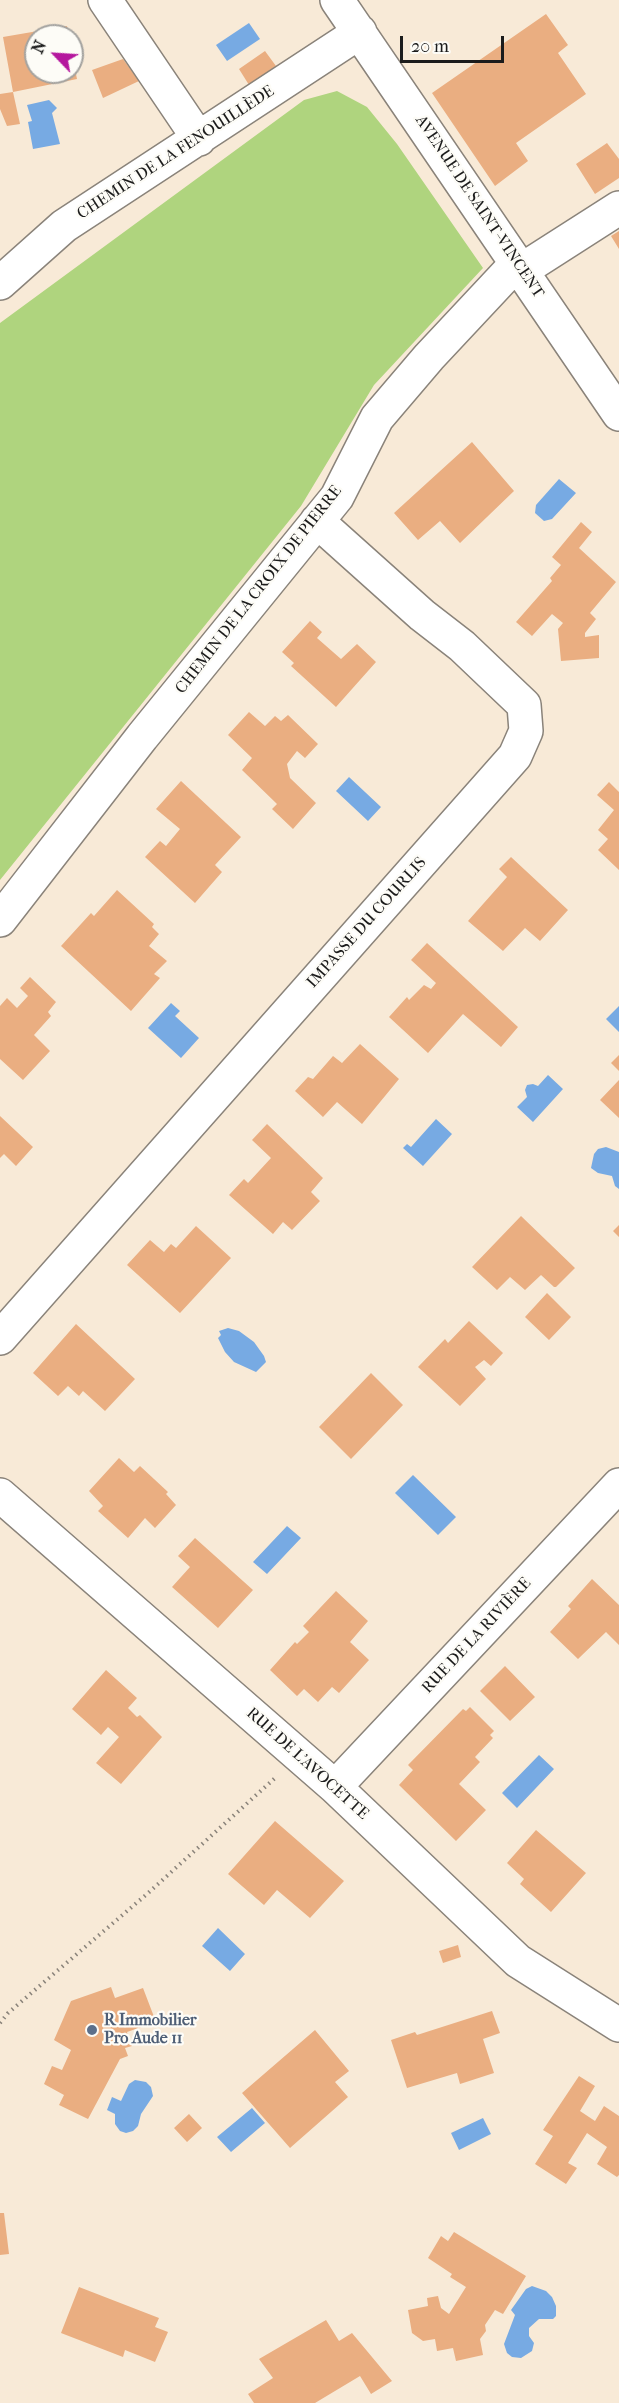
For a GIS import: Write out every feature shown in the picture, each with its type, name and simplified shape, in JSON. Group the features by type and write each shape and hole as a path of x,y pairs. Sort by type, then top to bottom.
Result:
{"street":[{"path":"105,0 199,139"},
{"name":"AVENUE DE SAINT-VINCENT","path":"337,0 619,414"},
{"name":"CHEMIN DE LA FENOUILLÈDE","path":"0,283 64,226 360,32"},
{"name":"CHEMIN DE LA CROIX DE PIERRE","path":"0,920 142,737 337,497 377,418 429,357 520,267 619,208"},
{"name":"IMPASSE DU COURLIS","path":"0,1338 515,756 526,731 524,705 462,646 422,615 317,521"},
{"name":"RUE DE LA RIVIÈRE","path":"335,1787 619,1485"},
{"name":"RUE DE L'AVOCETTE","path":"0,1495 335,1787 518,1961 619,2025"}],"path":[{"path":"0,2023 8,2013 147,1894 299,1756"}],"green space":[{"path":"337,91 367,107 397,144 483,268 374,385 301,506 0,880 0,323 304,100"}],"water":[{"path":"249,23 260,39 227,61 216,45"},
{"path":"49,100 57,108 52,113 60,144 33,149 28,122 32,121 27,105"},
{"path":"559,479 576,493 552,519 544,521 535,513 536,505"},
{"path":"349,777 381,807 368,821 336,791"},
{"path":"171,1003 180,1011 175,1016 199,1038 181,1058 148,1028"},
{"path":"619,1006 619,1032 606,1019"},
{"path":"548,1075 563,1089 533,1122 517,1107 527,1097 525,1090 527,1085 538,1086"},
{"path":"436,1119 452,1134 423,1166 403,1148 407,1144 411,1147"},
{"path":"606,1147 619,1152 619,1189 615,1186 612,1176 598,1173 591,1168 594,1154 598,1149"},
{"path":"228,1328 239,1331 254,1342 264,1356 266,1362 256,1372 234,1362 225,1352 218,1338 221,1335 219,1331"},
{"path":"413,1475 456,1517 438,1535 395,1493"},
{"path":"287,1526 301,1538 267,1574 253,1562"},
{"path":"539,1755 554,1769 517,1808 502,1793"},
{"path":"218,1928 245,1954 230,1971 202,1946"},
{"path":"135,2080 146,2082 151,2087 153,2096 141,2114 138,2126 126,2133 120,2131 115,2124 115,2114 107,2110 112,2097 121,2101 129,2084"},
{"path":"252,2108 265,2123 231,2152 217,2137"},
{"path":"483,2118 491,2134 459,2150 451,2133"},
{"path":"532,2286 546,2291 552,2297 556,2306 556,2316 553,2319 539,2319 529,2328 529,2336 534,2343 532,2351 521,2358 512,2357 507,2353 504,2344 515,2315 511,2310 526,2289"}],"building":[{"path":"546,14 568,45 558,53 586,94 516,143 528,161 495,186 432,93"},
{"path":"24,33 24,84 52,84 13,92 3,37"},
{"path":"265,51 276,66 249,85 239,69"},
{"path":"123,59 139,81 103,98 92,70"},
{"path":"13,92 20,124 7,126 0,109 0,94"},
{"path":"607,143 619,159 619,178 595,194 576,164"},
{"path":"619,231 619,249 611,236"},
{"path":"472,442 514,491 460,543 440,521 418,540 394,513"},
{"path":"581,522 592,532 579,548 616,582 590,613 596,619 585,633 585,637 599,635 599,658 561,661 558,629 563,623 552,614 532,636 516,622 552,581 550,578 561,565 552,557"},
{"path":"310,621 322,632 317,638 341,659 357,644 376,662 336,707 291,666 294,663 282,652"},
{"path":"249,712 265,726 275,716 281,721 288,715 318,744 305,758 297,751 287,764 290,778 316,803 293,829 272,809 277,804 242,770 252,758 228,735"},
{"path":"181,781 241,837 215,865 222,872 195,903 145,857 160,841 166,846 180,829 156,809"},
{"path":"609,782 619,792 619,870 598,850 608,839 598,830 614,810 597,795"},
{"path":"511,857 568,910 540,941 525,928 503,951 468,921 507,877 499,869"},
{"path":"117,890 154,924 152,927 159,934 149,946 167,961 154,974 160,978 131,1011 61,946 91,913 94,916"},
{"path":"427,943 518,1027 501,1047 463,1014 428,1053 389,1017 407,997 409,1000 424,985 431,989 436,983 411,960"},
{"path":"30,977 56,1002 48,1012 51,1016 34,1035 50,1051 23,1080 0,1059 0,1006 7,998 17,1008 28,996 20,988"},
{"path":"360,1044 399,1079 362,1124 337,1102 323,1117 295,1091 308,1077 313,1079 333,1056 342,1063"},
{"path":"619,1055 619,1071 611,1063"},
{"path":"619,1080 619,1118 600,1100"},
{"path":"0,1116 33,1147 16,1166 4,1154 0,1158"},
{"path":"267,1124 323,1178 311,1192 320,1201 292,1230 283,1222 273,1234 229,1195 244,1179 248,1183 271,1158 252,1140"},
{"path":"521,1216 575,1268 556,1287 541,1275 525,1290 510,1277 497,1290 472,1267"},
{"path":"619,1225 619,1237 613,1231"},
{"path":"196,1226 231,1258 180,1313 127,1265 150,1240 164,1252 171,1244 176,1248"},
{"path":"547,1293 571,1317 549,1340 525,1317"},
{"path":"469,1321 503,1353 491,1366 484,1360 475,1367 486,1379 460,1406 418,1367 445,1339 448,1343"},
{"path":"76,1324 135,1379 105,1411 83,1391 79,1396 68,1386 58,1396 33,1373"},
{"path":"371,1373 403,1405 351,1459 319,1427"},
{"path":"119,1458 134,1472 140,1466 168,1492 166,1494 176,1505 155,1528 145,1518 128,1538 98,1511 103,1506 89,1491"},
{"path":"195,1538 253,1590 218,1628 172,1587 190,1567 178,1556"},
{"path":"592,1579 619,1605 619,1645 606,1632 578,1659 550,1632 571,1609 568,1606"},
{"path":"336,1591 368,1621 350,1642 369,1660 339,1693 332,1687 318,1702 304,1689 297,1696 270,1670 295,1642 297,1644 309,1632 303,1626"},
{"path":"505,1666 535,1697 510,1721 480,1691"},
{"path":"106,1670 137,1698 128,1708 137,1717 140,1715 162,1737 121,1784 96,1763 119,1737 108,1727 101,1735 72,1709"},
{"path":"470,1707 494,1731 490,1735 493,1738 475,1757 480,1762 459,1784 486,1810 456,1841 399,1785 413,1770 408,1765 463,1709 466,1711"},
{"path":"275,1821 344,1881 310,1918 277,1890 264,1905 228,1874"},
{"path":"536,1830 586,1873 551,1912 520,1884 524,1879 507,1863"},
{"path":"458,1945 461,1957 443,1963 439,1951"},
{"path":"111,1987 115,1998 143,1988 156,2022 127,2032 132,2046 125,2048 128,2056 120,2059 88,2119 59,2105 64,2095 44,2084 52,2066 62,2070 71,2050 54,2040 71,2001"},
{"path":"492,2011 500,2033 483,2039 494,2073 460,2084 457,2073 407,2088 391,2040 415,2032 417,2035"},
{"path":"315,2030 349,2071 335,2082 348,2097 290,2148 242,2093"},
{"path":"579,2076 595,2086 580,2111 595,2121 604,2106 619,2116 619,2175 617,2177 597,2164 607,2147 587,2133 568,2163 577,2168 566,2184 535,2164 553,2136 543,2130"},
{"path":"189,2114 202,2128 187,2142 174,2128"},
{"path":"0,2213 4,2213 9,2254 0,2255"},
{"path":"454,2232 526,2276 503,2314 495,2310 485,2325 486,2331 480,2339 483,2355 456,2361 453,2348 437,2351 435,2339 423,2341 412,2333 408,2310 428,2306 427,2298 438,2296 441,2308 449,2314 466,2287 450,2277 452,2274 428,2258 441,2236 448,2241"},
{"path":"79,2287 159,2318 155,2327 168,2332 155,2362 125,2350 123,2357 61,2333"},
{"path":"326,2320 339,2341 352,2333 392,2381 371,2394 360,2376 315,2403 254,2403 248,2394 273,2378 259,2359"}],"place":[{"name":"R Immobilier Pro Aude 11","path":"92,2030"}]}
